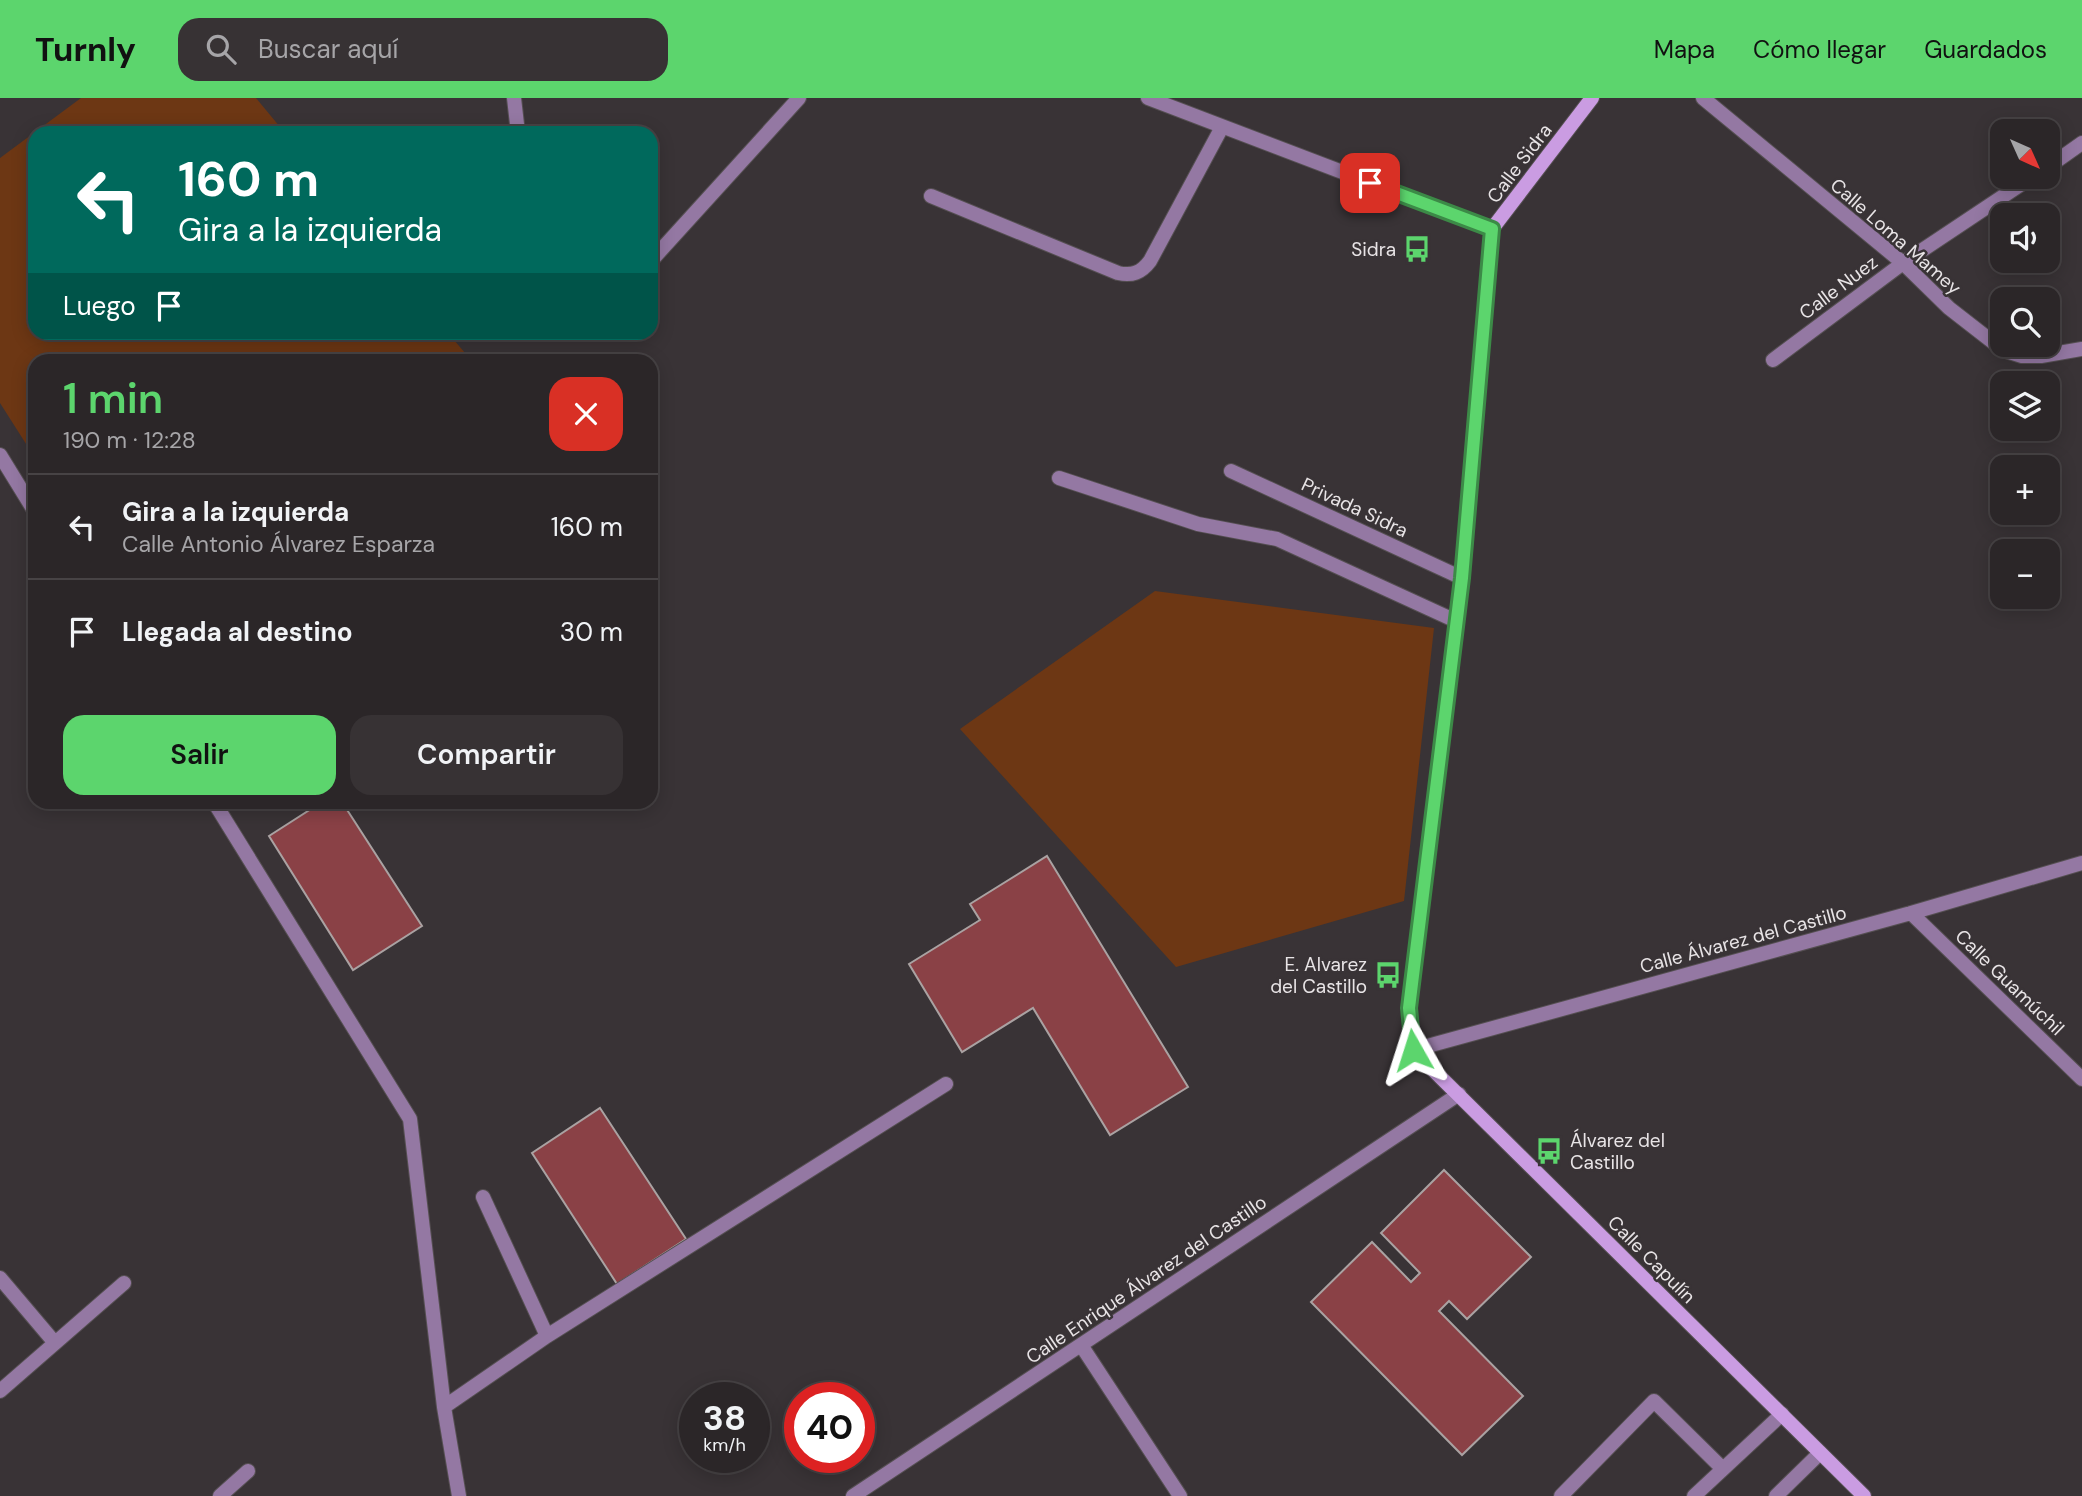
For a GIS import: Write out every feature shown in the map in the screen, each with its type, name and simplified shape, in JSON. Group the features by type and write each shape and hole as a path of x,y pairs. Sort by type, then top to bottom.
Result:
{"street":[{"path":"514,98 517,126"},
{"path":"658,253 799,98"},
{"path":"1148,98 1492,229"},
{"name":"Calle Sidra","path":"1413,1050 1409,1008 1462,578 1492,229 1592,98"},
{"name":"Calle Loma Mamey","path":"1703,98 1903,263 1949,308 2003,350 2022,356 2041,356 2082,349"},
{"path":"930,196 1118,273 1136,273 1144,269 1150,261 1222,127"},
{"path":"2060,159 2082,144"},
{"name":"Calle Nuez","path":"1773,360 1903,263 2014,189"},
{"path":"0,455 28,501"},
{"name":"Privada Sidra","path":"1231,471 1462,578"},
{"path":"1059,478 1198,524 1277,539 1456,621"},
{"path":"218,809 410,1119 444,1407 459,1496"},
{"name":"Calle Álvarez del Castillo","path":"1413,1050 1911,913 2082,863"},
{"name":"Calle Guamúchil","path":"1911,913 2082,1079"},
{"name":"Calle Capulín","path":"1413,1050 1864,1496"},
{"path":"444,1407 547,1336 946,1084"},
{"name":"Calle Enrique Álvarez del Castillo","path":"853,1496 1459,1094"},
{"path":"483,1197 547,1336"},
{"path":"0,1278 55,1343"},
{"path":"0,1391 124,1283"},
{"path":"1081,1345 1180,1496"},
{"path":"1562,1496 1654,1401 1723,1469"},
{"path":"1694,1496 1782,1414"},
{"path":"1776,1496 1820,1453"},
{"path":"220,1496 248,1471"}],"shaded area":[{"path":"81,98 256,98 279,126 43,126"},
{"path":"28,137 28,340 454,340 466,354 28,354 28,447 0,403 0,158"},
{"path":"1155,591 1434,628 1404,901 1176,967 960,729"}],"building":[{"path":"311,809 347,809 422,926 353,970 269,836"},
{"path":"1047,856 1188,1087 1110,1135 1033,1008 962,1052 909,964 980,920 970,904"},
{"path":"600,1108 686,1239 617,1284 532,1153"},
{"path":"1444,1170 1531,1257 1467,1319 1449,1301 1439,1311 1523,1396 1462,1455 1311,1302 1372,1242 1411,1282 1420,1273 1381,1233"}],"place":[{"name":"Sidra","path":"1417,249"},
{"name":"E. Alvarez del Castillo","path":"1388,975"},
{"name":"Álvarez del Castillo","path":"1549,1151"}],"route":[{"path":"1370,183 1492,229 1462,578 1409,1008 1413,1050"}]}
